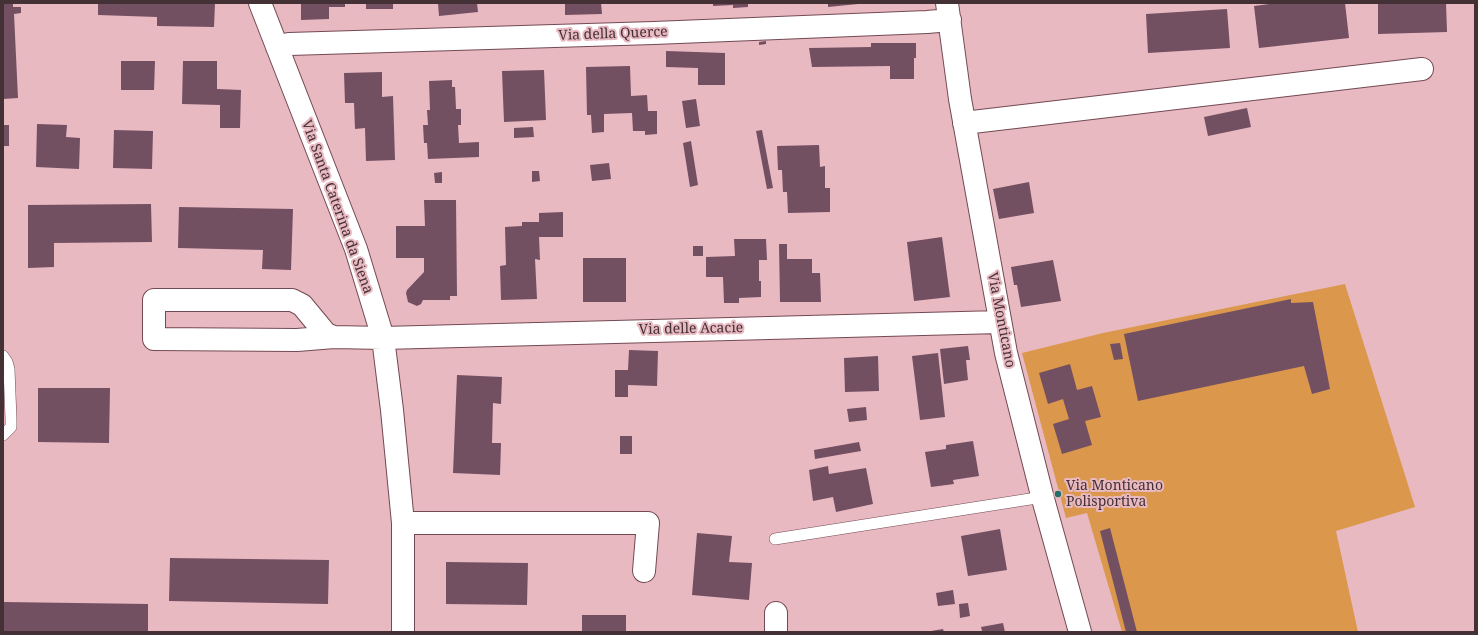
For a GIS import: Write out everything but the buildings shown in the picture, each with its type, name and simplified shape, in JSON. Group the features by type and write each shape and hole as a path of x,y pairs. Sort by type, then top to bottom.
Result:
{"street":[{"name":"Via Santa Caterina da Siena","path":"260,3 356,249 383,338 392,410 403,523 403,632"},
{"name":"Via della Querce","path":"277,47 289,44 654,33 926,22 948,12"},
{"name":"Via Monticano","path":"948,12 964,123 1006,353 1080,632"},
{"path":"964,123 1422,69"},
{"name":"Via delle Acacie","path":"334,337 326,334 302,305 292,300 154,300 154,339 297,340 334,337 383,338 1000,322"},
{"path":"403,523 648,523 644,570"}],"lane":[{"path":"3,356 9,369 11,427 3,435"},
{"path":"775,539 1043,497"}],"shaded area":[{"path":"1345,284 1415,507 1336,531 1358,632 1122,632 1087,513 1066,518 1022,353 1103,333"}],"place":[{"name":"Via Monticano Polisportiva","path":"1058,494"}]}
